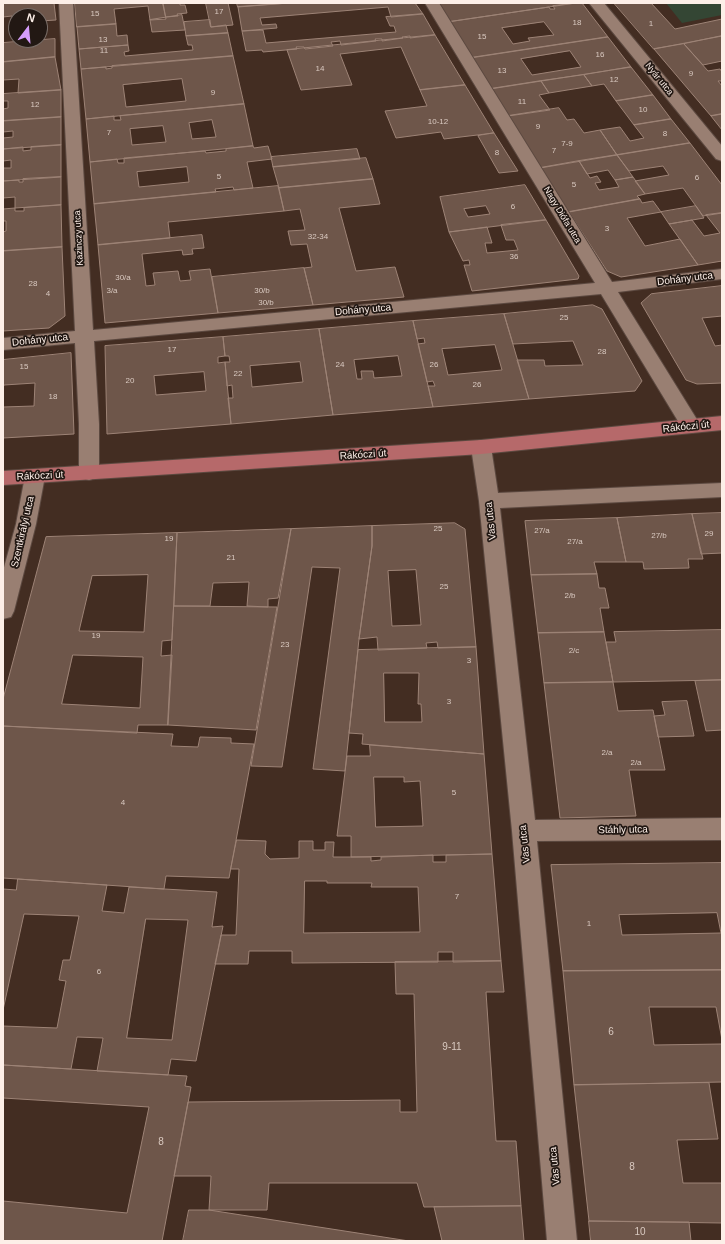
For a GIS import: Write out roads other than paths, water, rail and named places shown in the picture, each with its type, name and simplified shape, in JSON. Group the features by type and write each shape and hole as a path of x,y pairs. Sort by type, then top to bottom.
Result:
{"main road":[{"name":"Rákóczi út","path":"3,478 481,447 722,423"}],"street":[{"name":"Kazinczy utca","path":"66,3 90,424 89,473"},
{"name":"Nagy Diófa utca","path":"432,3 691,426"},
{"name":"Nyár utca","path":"596,3 722,156"},
{"name":"Dohány utca","path":"3,344 462,297 606,288 722,274"},
{"name":"Vas utca","path":"481,447 489,501 524,831 562,1241"},
{"name":"Szentkirályi utca","path":"3,611 26,524 35,476"},
{"path":"489,501 722,490"},
{"name":"Stáhly utca","path":"524,831 722,829"}]}
